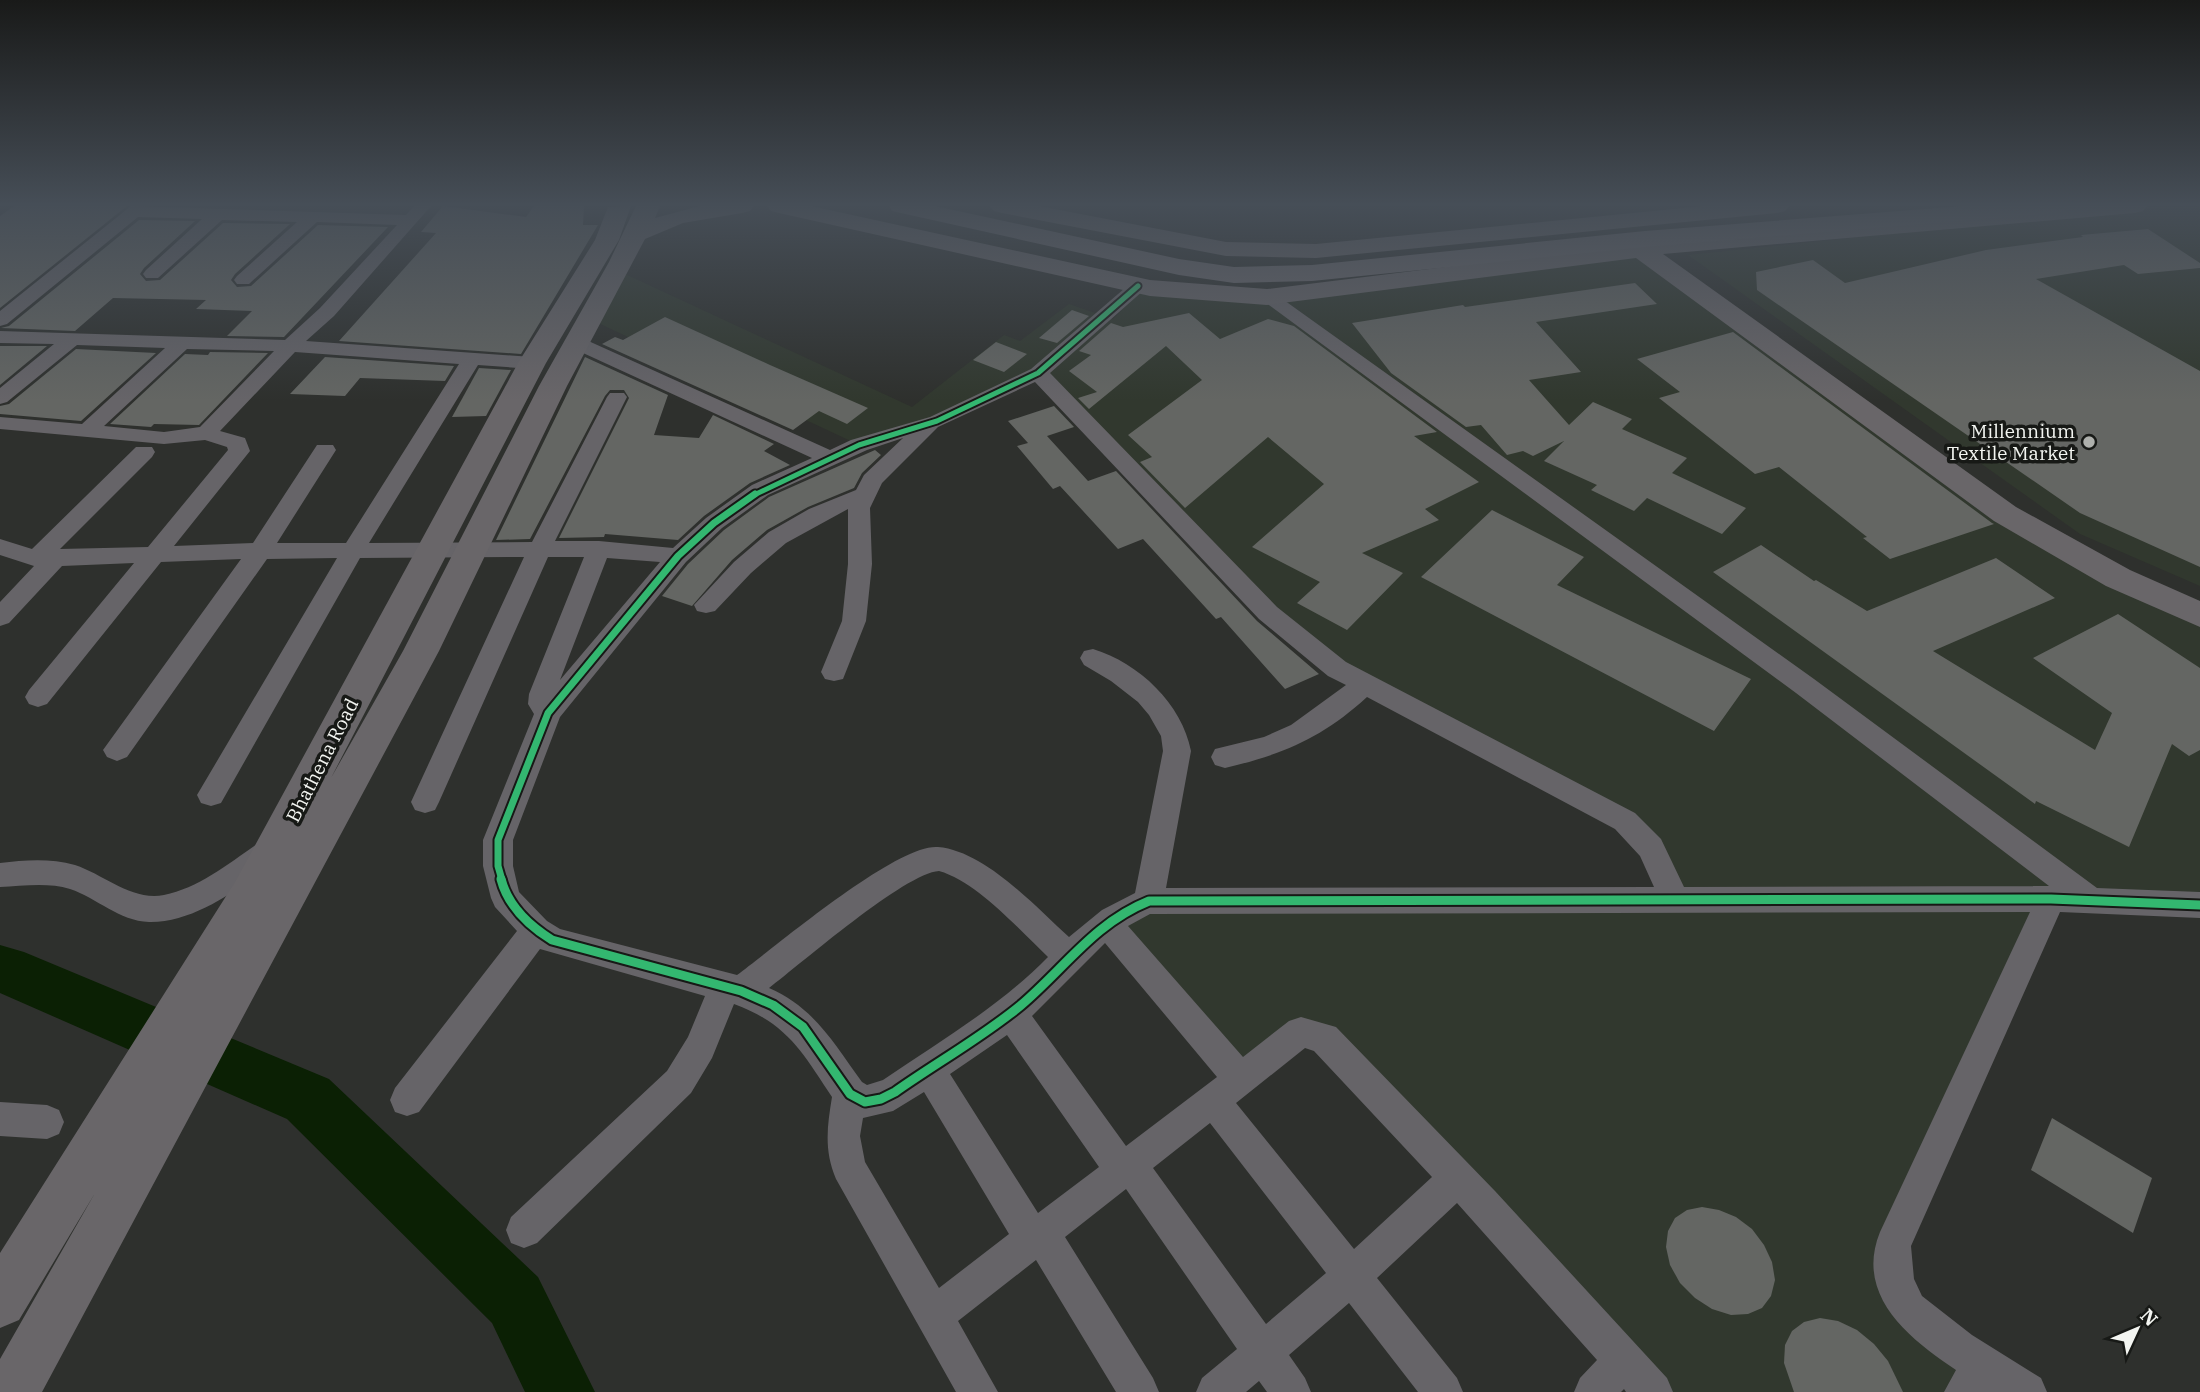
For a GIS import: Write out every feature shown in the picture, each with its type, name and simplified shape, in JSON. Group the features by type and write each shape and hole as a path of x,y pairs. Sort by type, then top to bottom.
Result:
{"highway":[{"path":"1206,271 1234,275 1332,271"}],"street":[{"path":"0,320 61,271"},
{"path":"152,274 155,271"},
{"path":"243,280 253,271"},
{"path":"206,433 290,346 327,312 364,271"},
{"name":"Bhathena Road","path":"0,1301 266,899 276,847 430,551 532,363 589,271"},
{"path":"12,1392 77,1276 266,899 421,650 577,344 603,271"},
{"path":"1071,271 1138,286 1267,298 1479,271"},
{"path":"1681,271 2004,513 2118,578 2200,615"},
{"path":"1684,271 2028,505 2080,537 2200,592"},
{"path":"1138,286 1038,373 937,421 859,445 760,490 714,523 678,556 548,713 498,840 498,866 506,898 536,930 552,940 733,989 773,1005 803,1027 850,1094 865,1102 881,1099 1010,1012 1069,956 1131,906 1149,901 2051,899 2200,905"},
{"path":"1267,298 1805,686 2090,900"},
{"path":"0,337 290,346 532,363"},
{"path":"0,398 74,339"},
{"path":"88,430 183,342"},
{"path":"577,344 829,458"},
{"path":"211,796 352,552 472,358"},
{"path":"1038,373 1268,613 1306,647 1337,670 1625,821 1651,848 1675,899"},
{"path":"425,802 539,551 617,397"},
{"path":"834,672 854,621 860,564 859,508 872,481 891,459 937,421"},
{"path":"0,423 164,438 206,433 237,443 239,451 38,696"},
{"path":"0,444 23,425"},
{"path":"117,750 260,551 325,450"},
{"path":"0,617 47,558 144,452"},
{"path":"706,605 744,562 788,529 834,505 866,494"},
{"path":"2,551 47,558 260,551 469,552 599,549 678,556"},
{"path":"548,713 541,704 542,694 599,549"},
{"path":"1093,658 1134,683 1158,708 1176,737 1177,751 1149,901"},
{"path":"1225,757 1274,746 1309,730 1364,684"},
{"path":"0,875 58,873 77,879 133,906 148,909 165,907 208,888 276,847"},
{"path":"524,1230 679,1082 733,989 884,882 909,868 937,859 971,871 1069,956"},
{"path":"2027,1392 1974,1378 1934,1331 1902,1300 1892,1266 1893,1245 2051,899"},
{"path":"1108,925 1227,1089 1352,1276 1443,1392"},
{"path":"407,1100 536,930"},
{"path":"1010,1012 1291,1392"},
{"path":"935,1315 1301,1032 1324,1038 1653,1392"},
{"path":"928,1068 1139,1392"},
{"path":"850,1094 843,1136 848,1167 978,1392"},
{"path":"0,1119 47,1122"},
{"path":"1216,1392 1352,1276 1457,1179"},
{"path":"1594,1392 1624,1360"}],"shaded area":[{"path":"1521,271 1661,271 2004,515 2200,617 2200,899 1683,894 1655,844 1310,643 1034,371 934,418 855,443 596,322 623,273 912,407 1004,335 1020,341 1069,304 1113,319 1141,290 1263,301"},
{"name":"Millennium Textile Market","path":"1710,271 2200,271 2200,586 2080,534"},
{"path":"2038,907 1887,1268 1976,1366 1956,1392 1659,1392 1327,1035 1241,1069 1114,925 1134,911"}],"building":[{"path":"0,271 46,271 0,308"},
{"path":"77,271 142,271 140,274 146,281 160,280 170,271 238,271 231,280 237,287 251,286 268,271 346,271 284,337 227,336 252,311 196,309 206,300 113,298 75,331 1,328 9,326"},
{"path":"402,271 571,271 521,354 339,341"},
{"name":"Millennium Textile Market","path":"1828,271 1845,283 1896,271 2087,271 2036,279 2200,371 2200,567 2080,513 1757,290 1756,272"},
{"name":"Millennium Textile Market","path":"2133,271 2169,271 2138,274"},
{"path":"1635,283 1657,304 1536,322 1581,372 1529,380 1569,425 1593,402 1632,419 1622,429 1687,458 1672,473 1746,508 1722,534 1647,498 1634,511 1591,490 1597,485 1544,461 1564,441 1533,456 1523,451 1507,455 1481,425 1466,427 1391,373 1352,323 1463,305 1465,307"},
{"path":"1072,310 1089,316 1057,343 1039,338"},
{"path":"1189,313 1220,339 1268,319 1294,326 1437,432 1414,436 1479,482 1425,509 1439,520 1362,553 1403,573 1347,630 1297,603 1320,582 1252,547 1324,484 1268,437 1185,508 1140,462 1152,457 1128,435 1202,380 1166,346 1089,409 1078,398 1097,392 1069,371 1091,355 1079,351 1111,323 1123,327"},
{"path":"665,317 868,408 847,424 819,411 793,430 602,344 615,337 623,340"},
{"path":"1733,332 1994,524 1890,559 1863,538 1867,537 1779,467 1755,474 1659,398 1680,392 1637,359"},
{"path":"996,342 1027,354 1004,372 973,360"},
{"path":"0,346 47,346 0,385"},
{"path":"76,349 156,353 81,421 0,414 0,406 9,404"},
{"path":"210,352 268,353 199,425 154,424 151,427 110,424 185,354 208,355"},
{"path":"325,357 454,366 445,381 360,378 345,396 290,394"},
{"path":"585,357 668,395 654,435 699,438 713,415 774,444 764,451 790,465 750,483 704,516 678,540 605,534 604,537 559,538 629,398 624,390 610,390 530,539 496,540"},
{"path":"479,368 511,370 486,416 452,417"},
{"path":"1054,406 1074,427 1047,436 1088,481 1116,471 1257,621 1319,674 1285,689 1221,617 1216,619 1143,539 1118,549 1060,486 1053,489 1017,446 1028,443 1008,421"},
{"path":"875,450 881,455 862,473 854,488 808,507 767,530 732,560 692,606 662,596 688,564 724,530 769,497"},
{"path":"1492,510 1584,557 1557,585 1751,679 1714,731 1421,577"},
{"path":"1761,545 1814,581 1867,611 1996,558 2055,598 1933,651 2095,750 2112,713 2033,658 2118,614 2200,668 2200,750 2189,756 2172,744 2129,847 2036,801 2035,804 1713,572"},
{"path":"2052,1118 2152,1178 2133,1233 2031,1170"},
{"path":"1702,1207 1736,1217 1752,1229 1764,1245 1772,1262 1775,1280 1771,1296 1762,1308 1748,1314 1731,1315 1712,1309 1695,1298 1680,1283 1670,1265 1666,1247 1668,1231 1675,1218 1687,1210"},
{"path":"1820,1318 1838,1321 1857,1330 1874,1344 1888,1361 1903,1392 1794,1392 1784,1363 1785,1345 1792,1331 1804,1322"}],"waterway":[{"path":"0,969 308,1099 515,1300 561,1392"}],"cycle path":[{"path":"1138,286 1038,373 937,421 859,445 760,490 714,523 678,556 548,713 498,840 498,866 506,898 536,930 552,940 741,991 773,1005 803,1027 850,1094 865,1102 881,1099 895,1092 991,1027 1022,1004 1097,931 1130,909 1149,901 2051,899 2200,905"}],"place":[{"name":"Millennium Textile Market","path":"2089,442"}]}
